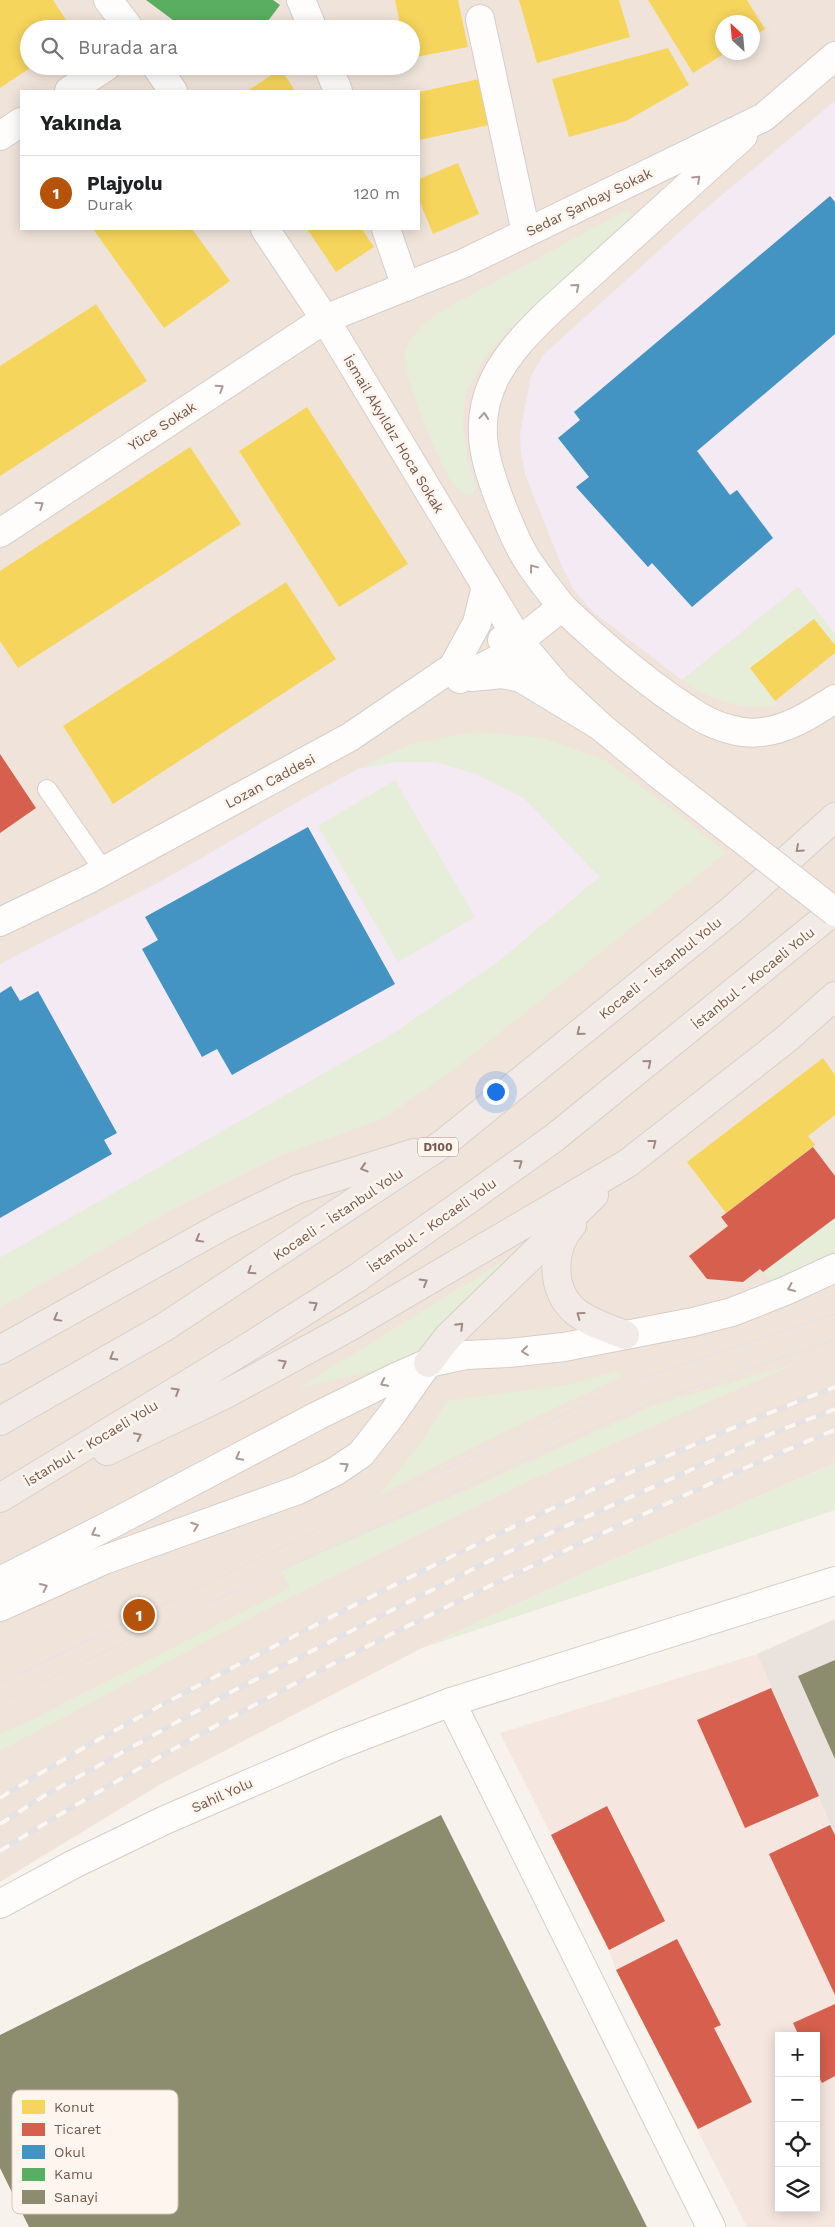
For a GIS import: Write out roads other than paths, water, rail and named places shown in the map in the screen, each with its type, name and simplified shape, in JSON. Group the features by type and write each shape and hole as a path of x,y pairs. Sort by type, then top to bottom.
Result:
{"highway":[{"name":"Kocaeli - İstanbul Yolu","path":"0,1421 163,1328 444,1143 733,908 835,817"},
{"name":"İstanbul - Kocaeli Yolu","path":"0,1498 334,1292 462,1204 561,1132 835,911"},
{"path":"428,1363 448,1337 628,1163 784,1040 835,996"},
{"path":"0,1350 224,1225 298,1189 444,1143"},
{"path":"625,1334 588,1320 574,1311 564,1298 557,1281 555,1266 559,1245 568,1229 628,1163"},
{"path":"0,1503 226,1394 349,1327 628,1163"}],"main road":[{"path":"108,0 123,20"},
{"path":"301,0 309,20"},
{"path":"480,19 526,233"},
{"name":"Sedar Şanbay Sokak","path":"325,319 462,264 764,117 835,56"},
{"path":"71,90 93,75"},
{"path":"162,75 172,90"},
{"path":"332,75 338,90"},
{"path":"764,117 546,315 507,358 494,380 485,407 483,429 485,455 490,478 513,534 528,561 562,607 588,632 661,690 701,717 716,724 738,731 762,733 786,727 835,700"},
{"path":"0,136 20,123"},
{"name":"İsmail Akyıldız Hoca Sokak","path":"266,230 325,319 519,641 557,686 600,726"},
{"path":"386,230 406,288"},
{"name":"Yüce Sokak","path":"0,532 325,319"},
{"name":"Lozan Caddesi","path":"0,922 33,908 350,737 457,673 478,623 486,586"},
{"path":"457,673 489,645 506,639 519,641 562,607"},
{"path":"457,673 502,674 521,678 600,726 657,773 835,911"},
{"path":"0,1581 317,1416 428,1363 466,1355 564,1347 693,1322 732,1312 786,1291 835,1268"},
{"path":"0,1607 104,1560 298,1490 336,1471 361,1454 428,1363"},
{"name":"Sahil Yolu","path":"0,1904 74,1864 165,1820 336,1746 451,1702 835,1581"},
{"path":"451,1702 711,2227"}],"lane":[{"path":"47,789 104,870"}],"tram line":[{"path":"0,1683 394,1493 640,1379 835,1314"},
{"path":"0,1703 147,1631 652,1402 835,1339"}],"railway":[{"path":"0,1798 84,1748 169,1701 462,1551 647,1465 835,1387"},
{"path":"0,1824 44,1796 231,1692 495,1558 773,1433 835,1409"},
{"path":"0,1851 216,1725 364,1648 514,1574 742,1469 835,1430"}],"place":[{"name":"Plajyolu","path":"139,1615"}]}
